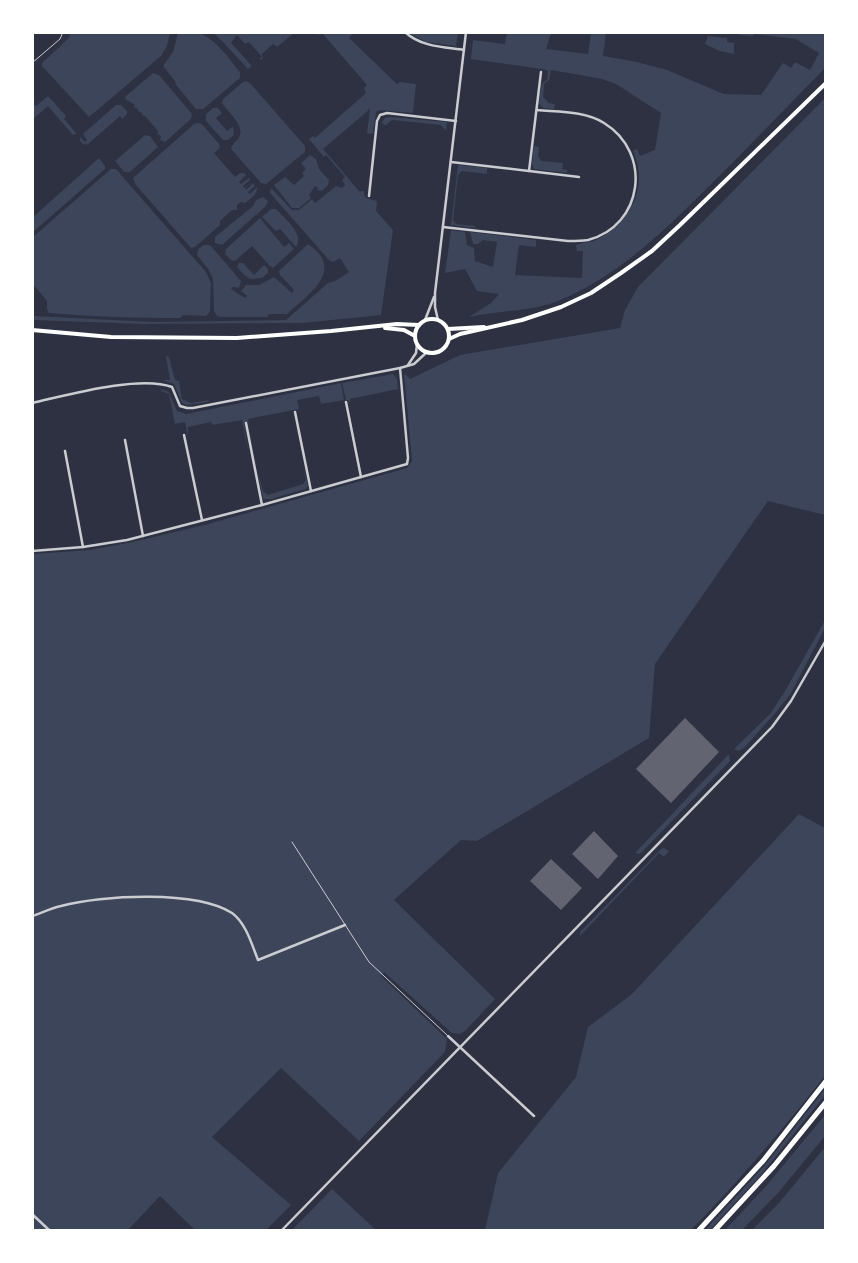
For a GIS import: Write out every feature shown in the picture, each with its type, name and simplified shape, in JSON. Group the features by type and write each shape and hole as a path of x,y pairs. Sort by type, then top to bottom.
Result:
{"highway":[{"path":"699,1230 763,1161 826,1081"},
{"path":"715,1230 774,1166 826,1102"}],"main road":[{"path":"449,339 460,334 522,320 561,307 591,293 652,251 826,83"},
{"path":"425,320 438,320 446,325 449,339 444,349 433,353 427,352 418,344 415,336 419,325 425,320"},
{"path":"32,330 111,337 176,339 237,338 380,327 397,324 419,325"},
{"path":"380,327 404,330 415,336"},
{"path":"448,329 488,327"}],"street":[{"path":"405,32 424,44 464,50"},
{"path":"438,320 435,307 435,293 466,32"},
{"path":"529,171 541,72"},
{"path":"443,227 579,241 600,235 620,220 634,197 636,177 633,157 624,142 614,130 592,117 537,110"},
{"path":"369,196 377,121 380,115 387,113 456,120"},
{"path":"451,162 579,177"},
{"path":"425,320 435,293"},
{"path":"408,366 416,353 418,344"},
{"path":"32,402 122,385 144,384 172,387 180,406 186,408 400,368 414,364 427,352"},
{"path":"32,551 108,544 143,536 262,505 408,462 400,368"},
{"path":"346,402 361,477"},
{"path":"296,412 311,491"},
{"path":"246,423 262,505"},
{"path":"184,434 202,520"},
{"path":"125,440 143,536"},
{"path":"65,451 83,547"},
{"path":"282,1230 772,727 791,701 826,640"},
{"path":"32,916 56,907 79,902 148,897 186,899 222,908 233,914 248,934 258,960 345,925"},
{"path":"448,1036 534,1116"},
{"path":"32,1214 49,1230"}],"lane":[{"path":"32,63 60,38 63,32"},
{"path":"292,842 369,962 448,1036"}],"shaded area":[{"path":"170,32 167,46 161,56 89,117 42,66 42,63 69,38 70,33"},
{"path":"194,32 208,38 220,48 240,72 240,78 203,109 196,109 163,66 173,52 178,33"},
{"path":"213,33 294,33 277,47 273,44 262,54 263,58 261,60 259,59 262,57 249,42 245,44 237,35 231,43 252,66 248,69"},
{"path":"322,33 353,33 349,38 397,84 400,82 416,84 413,113 380,110 376,112 373,133 371,134 367,133 370,109 323,149 360,192 364,191 366,198 377,201 376,211 393,230 381,315 303,323 142,324 33,320 33,316 153,322 286,320 328,283 349,272 340,258 333,262 329,260 270,193 271,188 292,210 299,210 312,199 315,203 336,186 342,188 345,185 342,180 345,177 309,139 313,136 315,138 366,93 364,88 367,85"},
{"path":"409,33 458,33 456,46 426,42"},
{"path":"507,33 551,33 546,49 588,54 591,33 606,33 603,56 667,70 724,94 761,95 783,63 791,68 795,62 810,70 819,53 796,39 754,34 753,36 739,35 739,33 825,33 825,68 687,208 654,239 618,267 579,291 547,305 469,317 491,303 499,294 477,291 465,269 445,273 451,230 465,232 467,245 474,248 475,261 493,267 497,242 483,240 478,244 473,244 470,232 536,240 536,247 519,245 515,275 582,278 583,251 577,251 576,245 593,241 610,232 628,213 638,190 639,177 633,151 637,149 640,156 655,150 661,113 616,84 602,79 551,70 549,80 544,84 543,97 549,103 555,104 554,109 543,108 539,103 542,83 547,80 548,71 471,59 473,40 505,44"},
{"path":"708,36 727,38 727,42 734,43 734,54 720,51 705,44"},
{"path":"153,73 159,75 192,114 191,119 165,142 160,140 161,136 157,134 158,131 134,107 135,105 125,99 126,96"},
{"path":"246,81 250,83 305,146 305,152 266,184 261,183 231,149 240,135 240,131 237,122 222,103 223,99"},
{"path":"48,96 66,116 64,119 76,134 73,135 48,106 33,119 33,103 36,106"},
{"path":"825,98 825,515 768,501 655,664 649,738 477,841 461,840 394,900 495,999 466,1030 460,1034 452,1033 384,972 381,976 447,1039 445,1052 359,1141 281,1068 212,1137 291,1205 266,1230 195,1230 160,1196 128,1230 33,1230 33,554 90,550 133,542 208,524 407,468 412,461 404,373 410,379 460,355 620,328 625,310 638,287"},
{"path":"116,105 121,105 127,111 127,114 122,119 120,116 87,145 86,143 84,145 80,141 80,137 85,142 87,140 83,134"},
{"path":"213,108 218,108 222,113 216,118 227,131 233,126 234,135 228,140 223,140 206,121 206,114"},
{"path":"385,118 447,122 446,131 441,125 392,120 384,125 382,122"},
{"path":"194,124 202,124 219,144 220,148 214,153 235,177 240,173 246,175 239,182 241,184 249,178 250,180 243,186 244,188 252,181 245,188 246,190 253,183 255,186 248,192 250,194 257,187 257,190 251,198 245,203 241,202 237,205 237,210 232,210 220,221 220,225 195,247 191,248 136,185 133,178"},
{"path":"145,135 150,136 158,147 130,172 124,172 115,161"},
{"path":"534,146 539,147 538,156 541,161 563,163 562,169 567,170 567,173 534,169 532,164"},
{"path":"310,155 316,159 319,169 329,180 328,185 322,191 317,190 318,188 315,186 309,195 311,198 299,208 292,208 274,185 285,177 294,185 304,176 302,173 306,169 301,163"},
{"path":"99,158 105,169 33,232 33,217"},
{"path":"458,165 487,168 487,174 462,171 458,175 453,220 456,224 475,226 475,228 451,225"},
{"path":"111,169 116,169 206,272 211,283 210,312 206,316 183,315 180,318 49,313 47,301 33,284 33,237"},
{"path":"263,197 268,201 266,206 222,245 215,243 215,237 253,206 256,200"},
{"path":"271,209 276,209 293,227 298,237 296,247 280,229 276,231 262,217"},
{"path":"260,218 284,247 289,243 294,249 273,268 252,246 235,261 225,254 226,249"},
{"path":"308,244 319,254 324,263 324,273 320,282 313,290 287,314 269,314 267,317 217,316 214,311 213,279 209,270 197,255 200,247 205,245 211,246 241,281 239,288 233,287 231,289 245,298 247,296 241,291 246,285 259,285 274,277 292,293 294,290 280,275 279,271"},
{"path":"239,263 243,263 254,275 264,265 268,269 268,273 262,278 250,279 237,267"},
{"path":"166,356 169,357 175,380 179,381 182,399 191,403 209,400 208,402 187,405 182,403 174,384 162,380 170,380"},
{"path":"393,374 397,379 398,389 350,399 350,403 346,400 342,383"},
{"path":"341,383 344,400 321,404 319,396 297,400 299,409 248,419 250,430 248,422 244,423 249,457 242,420 212,425 211,422 188,427 188,437 185,422 175,424 169,394 160,389 169,392 177,411 186,414"},
{"path":"303,464 308,486 305,489 271,499 263,499 258,472 263,491 268,495 303,484 306,480"},
{"path":"824,622 825,628 790,695 743,749 738,751 734,749 770,714"},
{"path":"729,754 730,761 640,854 635,853"},
{"path":"799,814 825,828 826,1074 820,1082 757,1158 691,1230 485,1230 498,1173 576,1077 588,1027 632,994"},
{"path":"664,848 669,851 664,857 659,853 580,936 580,932 661,849"},
{"path":"825,1089 825,1095 761,1175 710,1230 705,1230 765,1165"},
{"path":"825,1115 825,1136 778,1193 742,1230 725,1230 766,1186"},
{"path":"825,1147 825,1230 752,1230 779,1203"},
{"path":"332,1189 376,1230 292,1230"}],"building":[{"path":"685,718 719,752 671,803 636,769"},
{"path":"594,831 618,856 598,879 572,854"},
{"path":"551,859 582,888 561,910 530,881"}]}
